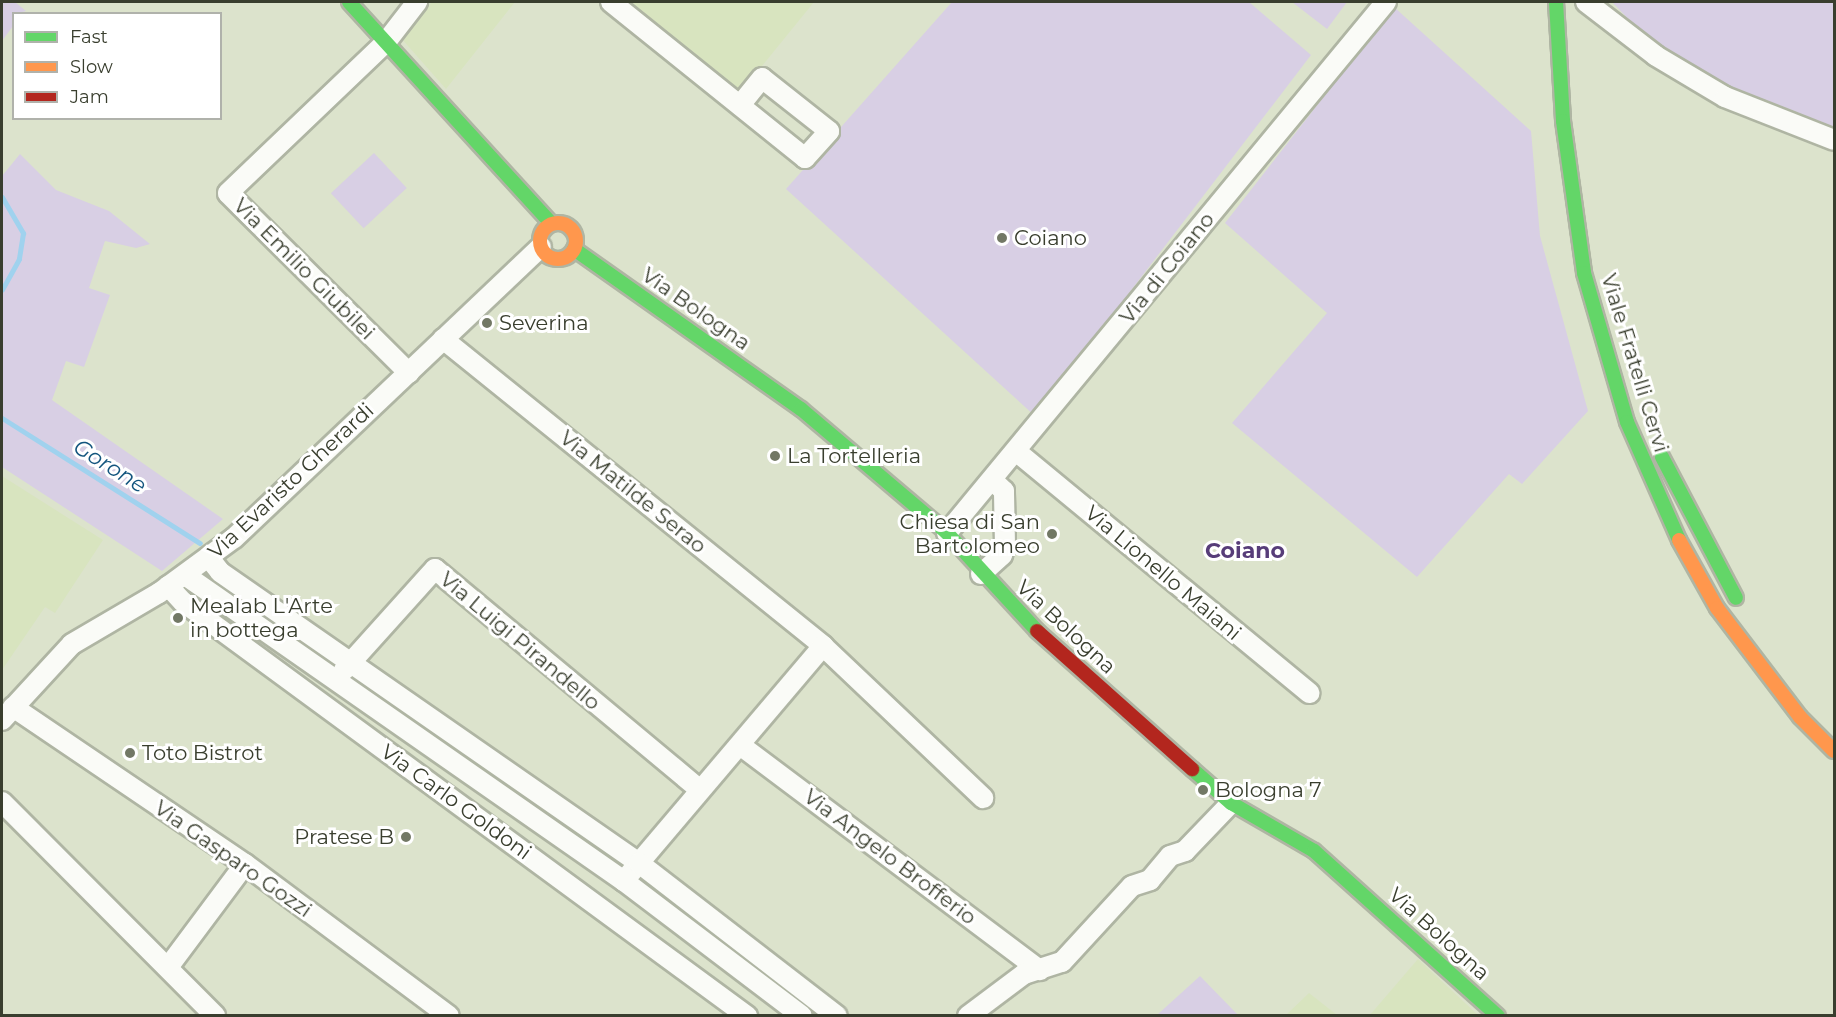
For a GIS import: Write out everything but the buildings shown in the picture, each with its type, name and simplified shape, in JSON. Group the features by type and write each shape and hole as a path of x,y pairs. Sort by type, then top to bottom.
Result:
{"street":[{"path":"349,2 551,223"},
{"name":"Via Emilio Giubilei","path":"409,372 228,193 386,42 417,2"},
{"path":"610,2 805,158 828,131 762,78 740,105"},
{"name":"Via di Coiano","path":"946,533 1017,452 1386,2"},
{"name":"Viale Fratelli Cervi","path":"1556,2 1563,121 1584,273 1627,422 1664,512 1717,608 1800,717 1834,751"},
{"path":"1579,5 1656,56 1725,97 1834,140"},
{"name":"Viale Fratelli Cervi","path":"1583,146 1597,248"},
{"path":"551,223 564,223 574,231 574,249 557,259 541,247 542,231 551,223"},
{"name":"Via Evaristo Gherardi","path":"7,714 72,644 210,559 541,247"},
{"name":"Via Bologna","path":"574,249 801,408 946,533 1023,619 1231,803 1314,851 1498,1016"},
{"name":"Viale Fratelli Cervi","path":"1617,327 1629,370"},
{"name":"Via Matilde Serao","path":"443,339 824,646 983,798"},
{"name":"Viale Fratelli Cervi","path":"1655,440 1744,610"},
{"name":"Via Lionello Maiani","path":"1017,452 1309,693"},
{"path":"981,574 1002,555 1005,545 1004,491 992,480"},
{"path":"210,559 220,572 352,660 639,863 837,1016"},
{"name":"Via Luigi Pirandello","path":"352,660 435,569 700,790"},
{"name":"Via Carlo Goldoni","path":"185,575 624,880 802,1016"},
{"name":"Via Carlo Goldoni","path":"168,586 183,602 747,1016"},
{"path":"624,880 824,646"},
{"path":"337,679 352,660"},
{"name":"Via Gasparo Gozzi","path":"7,714 245,864 449,1016"},
{"name":"Via Angelo Brofferio","path":"740,745 1040,969"},
{"path":"2,802 169,966 215,1016"},
{"path":"968,1016 1024,974 1062,962 1132,886 1150,880 1170,856 1185,851 1231,803"},
{"path":"169,966 245,864"}],"shaded area":[{"path":"2,2 15,2 26,11 12,12 12,27 2,41"},
{"path":"432,2 515,2 446,89 401,38"},
{"path":"623,2 814,2 740,93"},
{"name":"Coiano","path":"952,2 1249,2 1311,55 1035,416 786,189"},
{"path":"1292,2 1347,2 1327,29"},
{"path":"1612,2 1834,2 1834,131 1716,85 1658,50"},
{"path":"1394,7 1531,131 1540,236 1588,411 1522,484 1509,474 1417,577 1232,423 1327,313 1225,223"},
{"path":"374,153 407,188 364,228 331,193"},
{"path":"20,154 56,190 109,211 150,244 136,248 105,241 89,288 110,295 84,367 66,361 52,400 223,519 162,571 2,467 2,176"},
{"path":"2,476 103,540 55,613 45,607 2,670"},
{"path":"1418,959 1479,1016 1369,1016"},
{"path":"1200,976 1238,1015 1157,1015"},
{"path":"1309,993 1337,1015 1286,1015"}],"waterway":[{"name":"Gorone","path":"2,197 23,233 19,259 2,290"},
{"name":"Gorone","path":"2,418 200,543"}],"traffic: fast":[{"path":"349,2 551,223"},
{"path":"1556,2 1563,121 1584,273 1627,422 1679,540"},
{"path":"574,249 801,409 947,533 1037,631"},
{"path":"1662,457 1736,598"},
{"path":"1192,769 1231,803 1314,851 1498,1016"}],"traffic: slow":[{"path":"558,223 571,228 576,241 571,254 558,259 545,254 540,241 545,228 558,223"},
{"path":"1679,540 1717,608 1800,717 1834,751"}],"traffic: jam":[{"path":"1037,631 1192,769"}],"place":[{"name":"Coiano","path":"1002,238"},
{"name":"Severina","path":"487,323"},
{"name":"La Tortelleria","path":"775,456"},
{"name":"Chiesa di San Bartolomeo","path":"1052,534"},
{"name":"Mealab L'Arte in bottega","path":"178,618"},
{"name":"Toto Bistrot","path":"130,753"},
{"name":"Bologna 7","path":"1203,790"},
{"name":"Pratese B","path":"406,837"}],"district":[{"name":"Coiano","path":"1245,551"}]}
